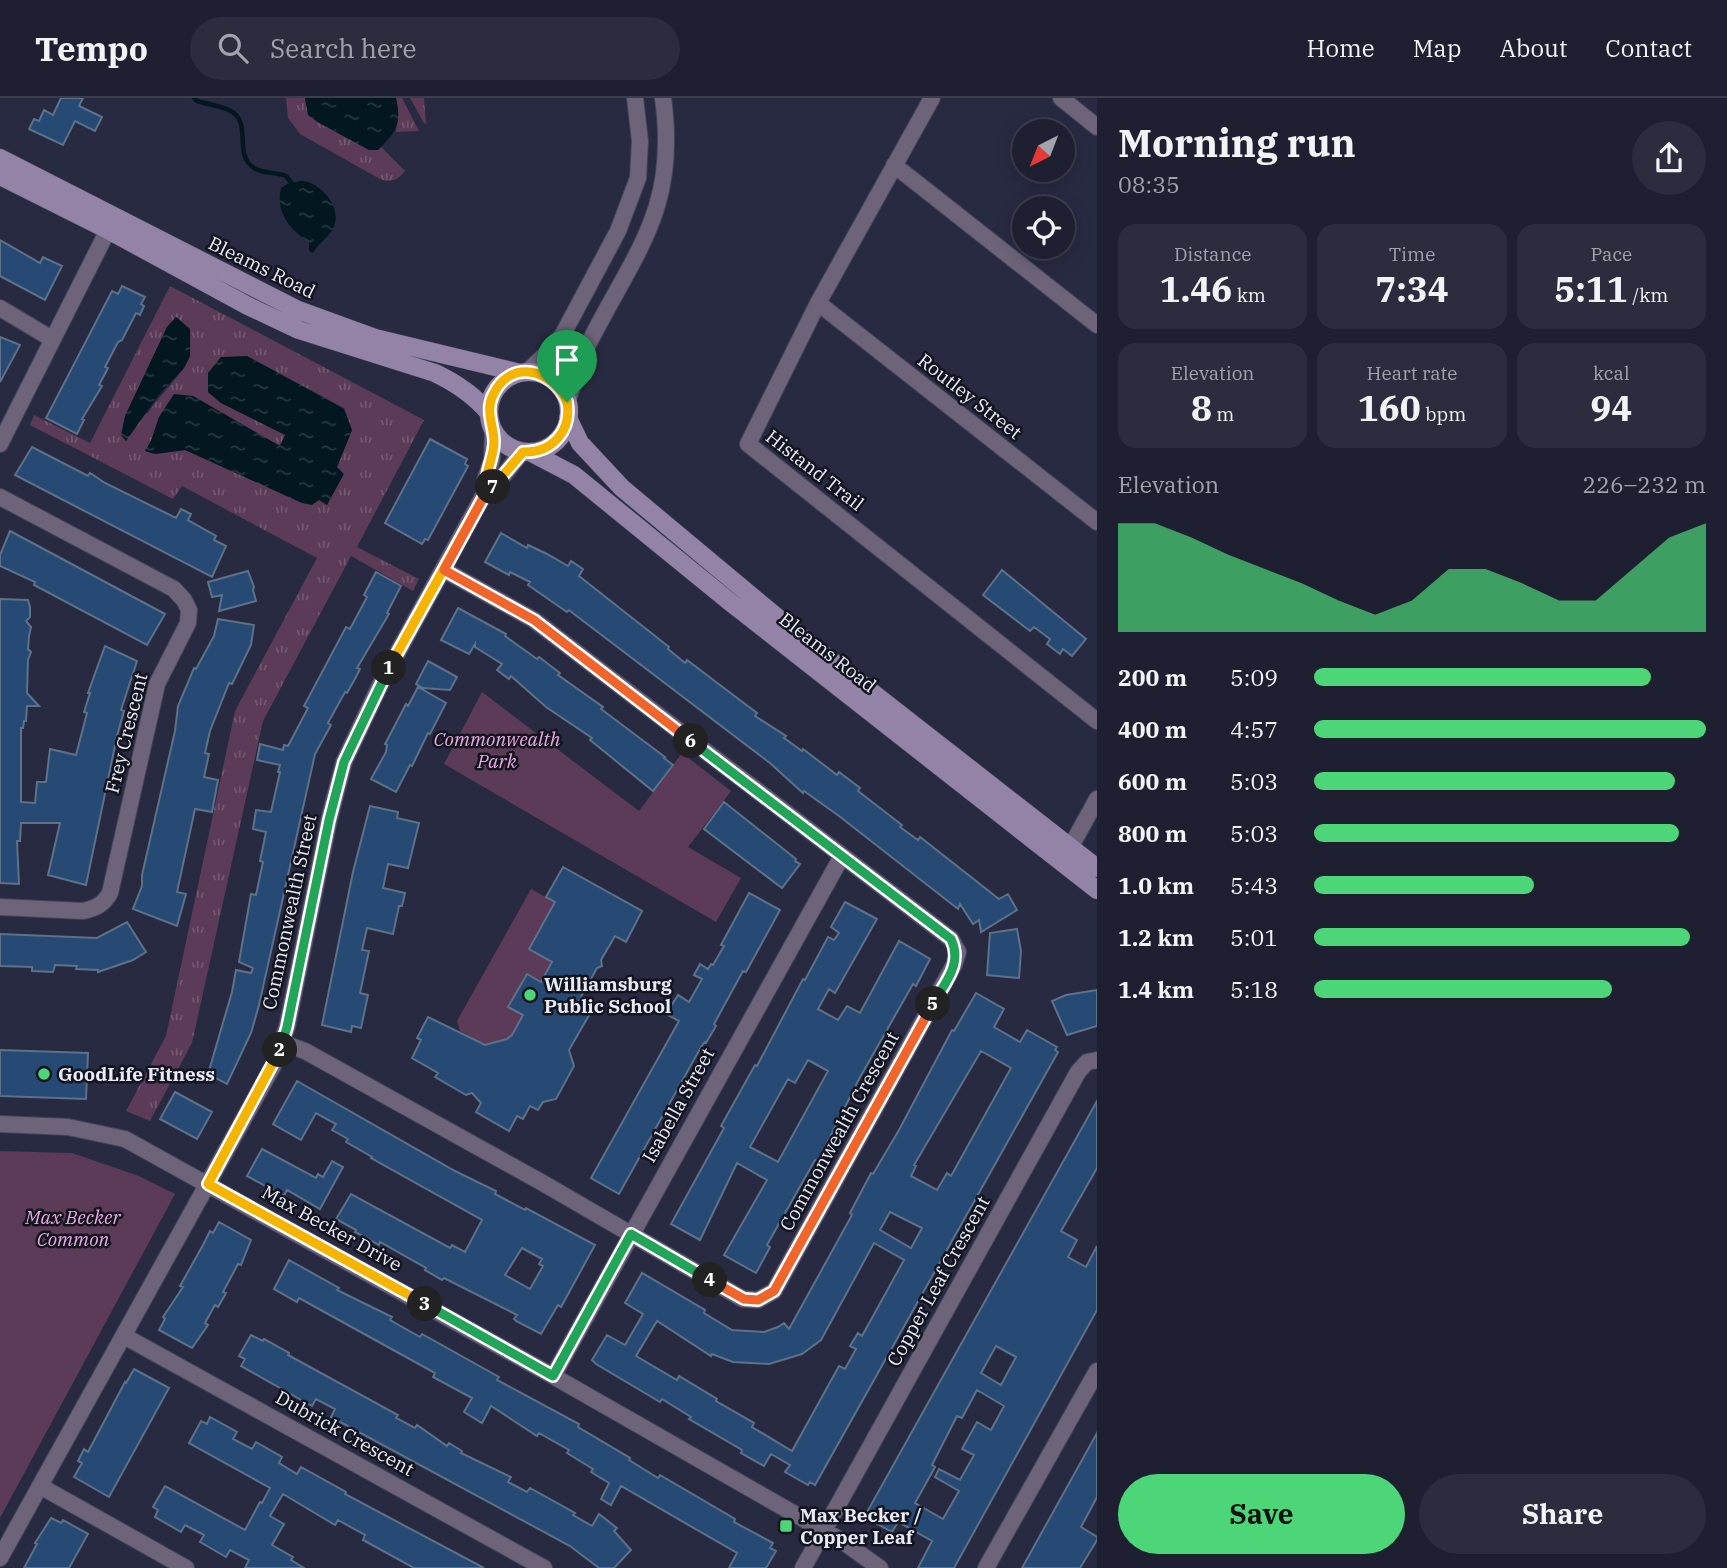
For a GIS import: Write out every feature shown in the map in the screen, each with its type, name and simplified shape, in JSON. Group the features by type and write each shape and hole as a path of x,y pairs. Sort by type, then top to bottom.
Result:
{"main road":[{"name":"Bleams Road","path":"0,158 298,310 375,338 524,372"},
{"name":"Bleams Road","path":"0,176 299,330 435,373 477,399 491,422"},
{"path":"524,372 548,377 563,392 568,410 559,438 551,445 526,452 511,448 501,440 491,422 492,397 497,387 505,379 524,372"},
{"name":"Bleams Road","path":"568,410 580,443 622,488 791,629 1097,868"},
{"name":"Bleams Road","path":"526,452 574,475 730,602 1097,890"}],"street":[{"path":"524,372 550,351 563,334 618,231 638,178 640,141 635,98"},
{"path":"568,410 591,338 629,271 657,211 665,166 663,98"},
{"name":"Histand Trail","path":"932,98 818,303 748,444 1097,721"},
{"path":"1061,98 1097,127"},
{"path":"894,165 1097,325"},
{"path":"0,444 108,230"},
{"name":"Routley Street","path":"818,303 1097,522"},
{"path":"0,308 52,339"},
{"name":"Commonwealth Street","path":"488,489 485,480 492,459 491,422"},
{"name":"Commonwealth Street","path":"0,1558 273,1066 283,1043 329,820 344,762 382,681 488,489 496,486 507,468 526,452"},
{"name":"Frey Crescent","path":"0,497 174,589 189,610 182,639 157,684 110,893 105,901 95,908 83,911 0,907"},
{"name":"Commonwealth Crescent","path":"283,1043 305,1051 529,1175 744,1299 758,1300 774,1291 954,965 957,952 951,939 534,620 444,570"},
{"path":"1070,848 1097,799"},
{"name":"Isabella Street","path":"553,1376 842,856"},
{"name":"Copper Leaf Crescent","path":"803,1568 1078,1072 1087,1062 1097,1060"},
{"name":"Max Becker Drive","path":"0,1124 68,1127 125,1139 553,1376 823,1531 880,1568"},
{"name":"Dubrick Crescent","path":"124,1336 544,1568"},
{"path":"986,1568 1097,1371"},
{"path":"40,1486 186,1568"}],"green space":[{"path":"286,98 305,98 306,105 378,150 381,147 405,171 394,180 380,179 300,134 288,118"},
{"path":"396,98 402,98 419,131 396,132"},
{"path":"410,98 424,98 426,124 424,123"},
{"path":"170,286 424,420 357,547 419,579 413,591 351,556 263,721 192,1043 150,1121 126,1111 166,1036 235,711 317,558 182,486 173,499 30,425 34,415 90,443","holes":["176,317 190,329 189,358 148,413 125,416 167,327","247,356 344,408 352,430 337,467 206,458 185,450 155,454 145,451 159,417 193,396 279,446 286,435 221,403 208,392"]},
{"name":"Commonwealth Park","path":"482,692 639,811 682,753 731,791 688,847 741,878 716,922 444,764"},
{"path":"531,889 555,902 552,962 541,982 509,1007 523,1015 510,1038 506,1039 507,1043 501,1040 491,1043 485,1054 470,1045 473,1038 460,1031 457,1021"},
{"name":"Max Becker Common","path":"0,1151 72,1153 139,1176 175,1194 0,1518"}],"water":[{"path":"305,98 396,98 398,122 393,133 378,150 369,150 308,115"},
{"path":"300,181 314,184 326,194 336,216 331,232 313,253 309,251 309,242 290,226 280,205 281,188"},
{"path":"176,317 190,329 190,356 184,368 158,396 126,441 121,435 125,416 167,327"},
{"path":"247,356 344,409 352,430 337,467 344,474 327,505 319,500 312,505 302,503 185,450 155,454 145,451 159,417 174,394 193,396 280,446 285,435 221,403 208,392 208,373 221,357"}],"building":[{"path":"61,98 83,98 79,106 102,117 95,131 75,121 63,145 29,129 34,119 39,121 44,110 53,115"},
{"path":"0,240 40,263 43,257 62,266 45,300 0,276"},
{"path":"122,286 145,297 141,304 144,306 140,315 136,313 122,340 118,342 105,367 108,368 99,385 102,386 82,419 84,420 77,434 46,418 112,291 118,294"},
{"path":"0,337 20,345 0,382"},
{"path":"430,439 467,459 465,464 468,466 428,540 425,539 422,544 385,523"},
{"path":"32,447 88,476 90,473 176,518 181,509 191,514 188,520 216,536 214,540 226,546 212,577 15,475"},
{"path":"10,531 165,614 147,645 34,585 35,582 0,566 0,555"},
{"path":"501,533 568,566 571,561 583,569 579,576 669,647 668,649 685,663 687,660 802,751 803,749 837,775 839,772 860,788 858,791 902,825 900,827 918,840 920,837 999,899 1008,894 1017,910 981,932 979,920 973,924 960,904 958,909 839,816 804,791 803,793 770,763 569,610 567,612 528,585 530,582 510,572 509,575 485,562"},
{"path":"1002,570 1086,639 1072,656 1063,649 1060,654 1047,644 1050,639 1034,627 1030,631 983,595"},
{"path":"248,571 256,601 219,611 222,595 212,597 208,582"},
{"path":"376,572 401,586 387,613 389,614 357,668 360,669 356,677 328,723 331,725 315,754 259,1005 251,1033 227,1084 208,1074 236,970 251,973 253,968 239,962 251,894 256,895 263,862 260,861 266,832 253,829 256,810 271,812 280,772 280,765 257,760 260,744 283,750 284,745 288,746 308,708 304,706 346,627 350,629 367,597 364,595"},
{"path":"0,599 28,600 30,607 30,617 26,621 31,627 27,693 39,706 27,706 26,721 21,728 21,802 35,803 37,782 46,782 50,749 76,755 87,713 84,712 88,693 105,646 137,661 121,710 124,711 86,885 48,875 60,823 21,823 20,841 17,841 19,884 0,883"},
{"path":"458,608 506,634 505,636 537,659 539,657 560,673 558,675 665,757 673,765 653,791 590,740 592,738 546,707 511,676 509,679 497,670 502,664 475,647 475,644 469,654 441,640"},
{"path":"218,619 254,625 251,645 232,684 229,683 210,731 205,753 209,754 204,777 218,780 212,812 195,809 177,892 186,894 177,926 133,909 142,886 142,875 175,731 178,706 194,668 196,669 214,636"},
{"path":"428,661 457,677 450,690 423,688 416,684"},
{"path":"418,687 446,703 396,792 371,779 386,752 385,744"},
{"path":"724,802 800,864 782,888 704,829"},
{"path":"370,806 398,812 397,818 419,823 408,868 388,864 383,888 405,893 402,906 399,906 393,934 367,928 362,950 369,951 360,993 368,995 361,1028 352,1026 351,1032 322,1025 353,872"},
{"path":"563,867 642,911 626,942 615,936 601,960 602,966 597,968 578,1002 592,1010 569,1050 574,1066 556,1099 543,1102 538,1110 530,1106 523,1119 517,1116 509,1131 476,1112 481,1103 472,1093 466,1095 435,1077 438,1073 412,1058 421,1040 417,1038 428,1017 485,1045 512,1035 523,1015 508,1007 527,974 541,982 552,962 529,949 555,902 546,897"},
{"path":"749,893 780,910 746,972 743,971 714,1024 716,1026 701,1047 619,1194 591,1178 679,1021 666,1014 678,995 689,1002 702,979 694,975 700,964 708,969 713,965"},
{"path":"845,902 877,919 835,993 829,989 818,1009 838,1020 847,1006 860,1013 899,941 930,959 859,1079 818,1161 815,1160 767,1245 770,1247 756,1273 724,1255 767,1180 737,1163 700,1240 671,1224 724,1128 721,1126 755,1065 757,1066 803,979 805,980 828,937 834,940 839,933 831,927","holes":["808,1060 828,1071 778,1162 750,1147 788,1079 795,1083"]},
{"path":"127,922 146,952 133,960 98,972 76,969 77,966 55,965 53,972 32,971 32,967 0,966 0,934 97,938"},
{"path":"1017,929 1021,951 1019,978 987,975 990,933"},
{"path":"1097,990 1097,1026 1067,1035 1052,1001 1066,995"},
{"path":"976,993 1004,1009 994,1027 1020,1042 1027,1030 1057,1047 1055,1050 1058,1052 815,1485 810,1482 808,1485 785,1472 790,1465 771,1454 764,1466 662,1399 660,1402 592,1360 607,1335 625,1345 643,1314 625,1303 642,1273 705,1310 704,1313 732,1330 764,1332 784,1323 789,1329 852,1215 850,1213 871,1173 873,1174 899,1130 952,1030 954,1031","holes":["981,1051 1011,1068 951,1176 947,1173 937,1190 911,1176 916,1166 914,1165","890,1212 922,1228 911,1248 880,1230","874,1243 904,1260 862,1336 858,1333 850,1346 856,1349 845,1369 839,1366 792,1451 752,1427 754,1423 716,1401 717,1399 679,1376 677,1380 636,1356 657,1321 711,1356 712,1354 733,1362 769,1364 802,1354 821,1340"]},
{"name":"GoodLife Fitness","path":"0,1050 88,1053 86,1099 0,1096"},
{"path":"297,1081 455,1171 496,1191 495,1194 595,1245 561,1307 558,1305 541,1334 516,1321 514,1319 517,1315 444,1278 442,1280 425,1270 426,1268 380,1242 379,1245 355,1232 356,1230 336,1219 351,1194 450,1248 452,1245 465,1252 482,1220 346,1142 348,1139 332,1130 336,1124 316,1113 301,1140 273,1124","holes":["522,1248 542,1259 539,1264 543,1266 530,1289 505,1275"]},
{"path":"175,1092 212,1112 197,1139 160,1119"},
{"path":"1097,1101 1097,1168 1061,1231 1077,1240 1068,1257 1086,1267 1097,1246 1097,1310 954,1568 918,1568 932,1541 898,1522 892,1532 870,1520 873,1515 867,1512","holes":["996,1346 1016,1357 1001,1385 981,1373","977,1390 1004,1406 991,1430 977,1422 962,1449 974,1455 960,1480 939,1469 935,1477 959,1491 943,1519 915,1503 935,1467 932,1465 957,1416 962,1418"]},
{"path":"262,1149 316,1178 318,1174 323,1177 332,1161 343,1167 320,1209 287,1190 284,1196 247,1176"},
{"path":"219,1222 251,1240 241,1265 238,1264 223,1292 226,1293 218,1307 215,1305 205,1323 208,1325 192,1348 159,1330 165,1319 163,1317 183,1287 180,1286 210,1231 213,1233"},
{"path":"289,1260 339,1288 337,1290 392,1317 390,1320 420,1337 422,1334 499,1377 497,1380 579,1424 578,1427 658,1478 660,1475 735,1519 734,1522 773,1543 770,1548 776,1551 766,1568 729,1568 737,1553 621,1486 611,1505 601,1499 609,1483 591,1472 593,1469 567,1453 569,1450 539,1433 537,1436 491,1406 482,1423 464,1412 472,1398 433,1377 435,1373 299,1298 297,1302 274,1289"},
{"path":"251,1335 263,1341 264,1339 398,1415 396,1418 415,1428 417,1425 447,1446 449,1443 462,1451 461,1453 511,1477 508,1482 527,1492 530,1488 575,1513 573,1515 592,1526 599,1514 617,1528 614,1531 631,1550 614,1568 599,1568 570,1546 331,1417 335,1409 316,1399 312,1406 241,1366 245,1359 239,1356"},
{"path":"134,1369 169,1388 109,1497 74,1477 82,1463 78,1461 84,1449 88,1452"},
{"path":"210,1417 237,1432 233,1439 252,1449 256,1442 282,1457 279,1463 297,1474 301,1467 346,1492 345,1494 484,1568 414,1568 363,1540 365,1535 338,1520 335,1525 283,1494 270,1516 284,1524 272,1545 293,1557 291,1560 304,1568 245,1568 249,1560 230,1550 226,1557 200,1542 204,1535 185,1525 181,1532 155,1517 158,1510 153,1507 165,1486 245,1530 260,1502 262,1503 270,1488 189,1443 201,1421 207,1424"},
{"path":"1097,1433 1097,1497 1081,1527 1097,1537 1097,1540 1080,1568 1022,1568"},
{"path":"51,1518 61,1523 63,1520 88,1534 69,1568 24,1568 37,1544 35,1543"}],"waterway":[{"path":"194,98 236,115 240,122 244,155 248,162 258,170 286,176 294,186"}],"place":[{"name":"Williamsburg Public School","path":"530,995"},
{"name":"GoodLife Fitness","path":"44,1074"},
{"name":"Max Becker / Copper Leaf","path":"786,1526"}],"route":[{"path":"567,402 556,383 538,373 527,372 505,379 492,397 489,419 494,445 485,480 488,489 382,681 344,762 329,820 283,1043 208,1184 553,1376 631,1234 744,1299 758,1300 774,1291 954,965 957,952 951,939 534,620 444,570 488,489 496,486 507,468 523,452 541,450 559,438 568,418 567,402"}]}
